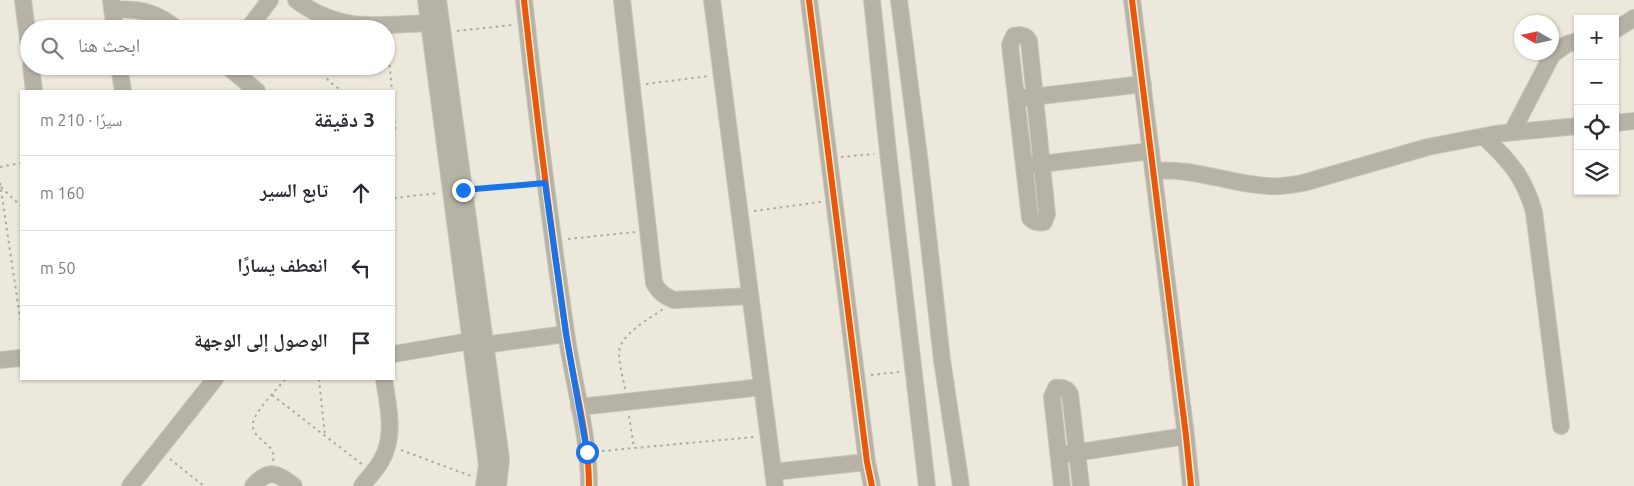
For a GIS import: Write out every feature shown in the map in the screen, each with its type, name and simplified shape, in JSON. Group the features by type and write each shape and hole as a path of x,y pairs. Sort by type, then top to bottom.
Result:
{"street":[{"path":"23,0 26,20"},
{"path":"255,20 270,0"},
{"path":"296,0 315,13 332,20"},
{"path":"426,0 435,28 477,343 489,484"},
{"path":"435,28 438,0"},
{"path":"524,0 545,183 566,334 587,452 589,486"},
{"path":"622,0 654,283 666,297 674,300 750,296"},
{"path":"712,0 774,479 867,462"},
{"path":"809,0 867,462 872,486"},
{"path":"872,0 927,486"},
{"path":"899,0 942,360 961,486"},
{"path":"1132,0 1191,486"},
{"path":"114,20 112,5 151,13 165,20"},
{"path":"1619,27 1634,18"},
{"path":"395,26 435,28"},
{"path":"1020,35 1026,37 1029,42 1047,214 1044,222 1034,222 1030,218 1016,99 1010,45 1014,36 1020,35"},
{"path":"1512,132 1552,55 1567,44 1574,42"},
{"path":"32,75 34,90"},
{"path":"120,75 123,90"},
{"path":"238,75 256,90"},
{"path":"1016,99 1143,84"},
{"path":"1619,123 1634,121"},
{"path":"1153,171 1185,171 1268,186 1289,186 1428,147 1512,132 1574,126"},
{"path":"1484,137 1506,158 1529,193 1534,212 1561,426"},
{"path":"1024,166 1151,151"},
{"path":"395,354 566,334"},
{"path":"0,360 20,358"},
{"path":"130,486 213,380"},
{"path":"362,486 382,460 388,445 390,428 384,380"},
{"path":"1062,486 1052,397 1056,388 1062,387 1067,389 1070,394 1081,486"},
{"path":"579,408 762,388"},
{"path":"1059,455 1186,436"},
{"path":"253,486 260,478 269,474 279,475 294,486"}],"path":[{"path":"435,28 527,24"},
{"path":"632,85 721,74"},
{"path":"325,75 327,80 341,90"},
{"path":"390,75 392,90"},
{"path":"829,159 888,152"},
{"path":"0,167 20,163"},
{"path":"0,183 20,318"},
{"path":"395,198 545,183"},
{"path":"1,188 20,205"},
{"path":"739,213 834,200"},
{"path":"553,240 648,231"},
{"path":"634,448 619,353 620,345 630,333 674,300"},
{"path":"856,377 913,370"},
{"path":"269,474 274,459 274,452 255,433 252,425 255,416 285,380"},
{"path":"319,380 325,436"},
{"path":"272,395 372,473"},
{"path":"587,452 768,435"},
{"path":"388,445 489,484"},
{"path":"159,450 204,486"}],"cycle path":[{"path":"524,0 554,249 569,351 584,428 589,486"},
{"path":"809,0 867,462 872,486"},
{"path":"1132,0 1191,486"}],"route":[{"path":"463,190 545,183 566,334 587,452"}]}
